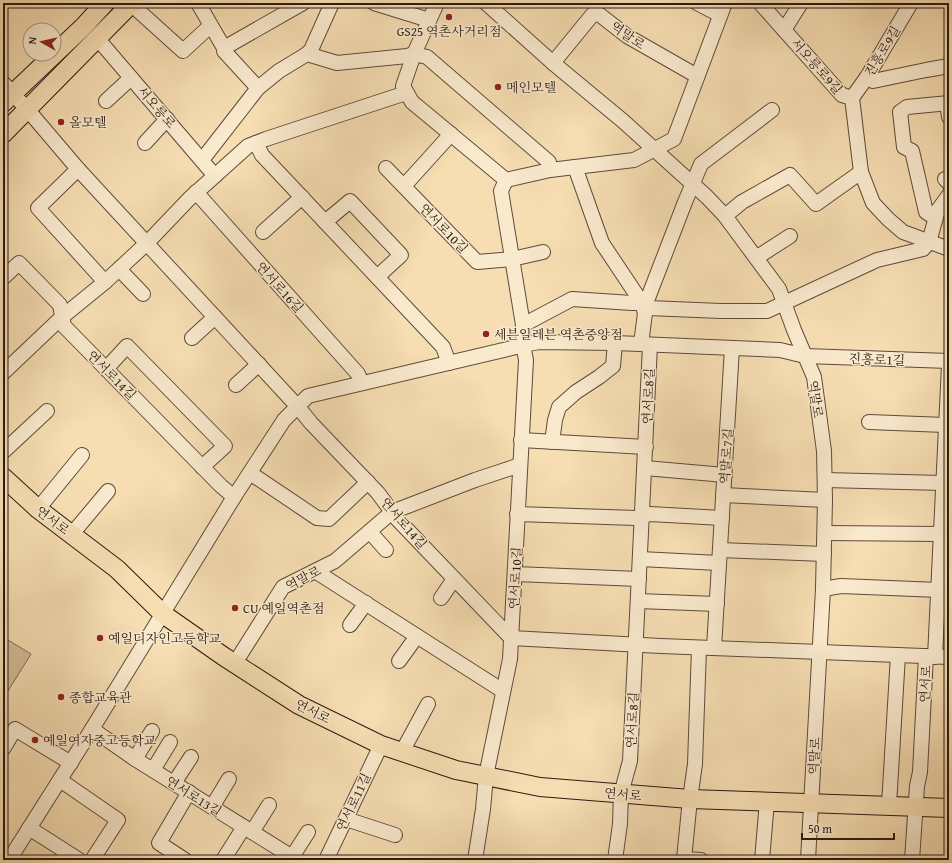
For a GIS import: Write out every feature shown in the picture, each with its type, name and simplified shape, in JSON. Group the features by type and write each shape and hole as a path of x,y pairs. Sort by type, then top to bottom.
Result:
{"main road":[{"path":"6,93 84,26 105,3"},
{"path":"3,134 131,4"},
{"name":"연서로","path":"3,476 38,509 117,568 163,614 299,705 381,745 456,770 540,787 690,799 812,802 949,808"}],"street":[{"path":"198,3 225,55 258,88"},
{"path":"225,55 303,3"},
{"path":"202,160 258,88 279,71 311,50 332,3"},
{"path":"374,3 429,20"},
{"path":"437,3 414,54 403,86 412,102 506,180 550,170 634,160 674,139 723,9 697,3"},
{"name":"역말로","path":"486,3 553,63 623,121 692,183 725,216 779,289 814,377 824,451 825,533 808,860"},
{"name":"서오릉로9길","path":"760,3 842,96 852,98"},
{"name":"서오릉로9길","path":"784,30 800,3"},
{"name":"진흥로9길","path":"852,98 867,77 911,3"},
{"path":"131,4 183,51 210,26"},
{"name":"역말로","path":"553,63 592,14 600,15 627,36 697,76"},
{"name":"서오릉로","path":"97,38 215,176"},
{"path":"306,54 337,63 414,54 427,57 548,162 550,170"},
{"path":"867,77 873,80 949,66"},
{"path":"106,100 131,78"},
{"path":"6,93 27,109 78,168 298,407"},
{"path":"5,368 62,317 105,282 147,243 196,192 248,146 406,93"},
{"path":"852,98 861,172 873,203 903,232 949,249"},
{"path":"935,218 926,212 912,151 904,147 900,112 907,107 948,103 949,118"},
{"path":"523,325 572,299 642,302 648,298 692,183 701,164 772,110"},
{"path":"145,143 167,119"},
{"path":"404,186 450,134"},
{"path":"256,143 262,155 443,347 449,363"},
{"path":"575,167 602,243 642,302 648,308 767,311 877,260 923,249 929,242 938,210 949,196"},
{"path":"78,168 38,208 105,282"},
{"name":"연서로10길","path":"386,168 477,262 512,260"},
{"path":"725,216 742,202 790,175 816,204 861,172"},
{"name":"연서로10길","path":"474,860 484,809 486,776 510,659 526,360 523,345 523,325 501,191 506,180"},
{"name":"연서로16길","path":"196,192 358,374 362,384"},
{"path":"263,232 302,197"},
{"path":"325,222 350,201 401,255 377,277"},
{"path":"756,258 790,236"},
{"path":"512,260 543,252"},
{"path":"3,278 19,263 60,305 62,317"},
{"path":"119,269 143,294"},
{"path":"642,302 645,313 646,344"},
{"name":"연서로14길","path":"62,317 64,326 202,467 234,497"},
{"path":"192,338 215,317"},
{"path":"9,860 71,763 234,497 284,420 308,396 539,342 646,344 780,350 805,356"},
{"path":"552,442 555,420 559,407 576,392 600,377 613,366 615,343"},
{"name":"연서로8길","path":"616,860 620,824 621,794 630,761 646,447 646,344"},
{"path":"106,369 126,346 225,446 202,467"},
{"name":"역말로7길","path":"719,557 732,348"},
{"name":"진흥로1길","path":"805,356 949,361"},
{"path":"236,385 259,364"},
{"path":"511,638 699,648 937,657 944,605 939,590 944,543 946,498 943,483 947,445 945,425 949,365"},
{"name":"연서로14길","path":"298,407 310,423 378,493 398,520 511,638"},
{"path":"3,452 47,411"},
{"path":"869,422 945,425"},
{"path":"521,440 646,447"},
{"path":"38,509 82,455"},
{"path":"392,512 475,480 520,465"},
{"path":"645,468 725,475"},
{"path":"250,473 317,518 329,518 368,482"},
{"path":"825,480 943,483"},
{"path":"72,534 108,491"},
{"path":"723,495 825,500"},
{"name":"역말로","path":"235,663 283,587 336,561 392,512"},
{"path":"517,514 636,518 650,514 722,518"},
{"path":"370,532 386,550"},
{"path":"825,533 944,543"},
{"path":"640,559 824,554"},
{"path":"714,648 719,557"},
{"path":"315,571 504,691"},
{"path":"515,574 639,579"},
{"path":"441,598 454,579"},
{"path":"823,589 841,586 939,590"},
{"path":"638,601 717,604"},
{"path":"350,625 366,603"},
{"path":"399,661 417,636"},
{"path":"699,648 695,764 684,859 701,860"},
{"path":"889,805 898,655"},
{"name":"연서로","path":"916,806 917,786 937,657"},
{"path":"402,752 428,704"},
{"path":"3,749 15,729 71,763"},
{"name":"연서로13길","path":"92,729 135,759 295,859"},
{"path":"135,759 152,731"},
{"path":"153,770 170,742"},
{"name":"연서로11길","path":"326,860 381,745"},
{"path":"174,783 191,757"},
{"path":"212,807 229,779"},
{"path":"60,780 118,820 92,860"},
{"path":"185,860 159,843 189,792"},
{"path":"762,860 767,801"},
{"path":"223,860 269,805"},
{"path":"912,860 916,806"},
{"path":"346,819 395,835"},
{"path":"29,828 79,860"},
{"path":"295,859 308,832"}],"shaded area":[{"path":"3,637 31,654 3,699"}],"place":[{"name":"GS25 역촌사거리점","path":"449,17"},
{"name":"메인모텔","path":"498,87"},
{"name":"올모텔","path":"61,122"},
{"name":"세븐일레븐 역촌중앙점","path":"486,334"},
{"name":"CU 예일역촌점","path":"235,608"},
{"name":"예일디자인고등학교","path":"100,638"},
{"name":"종합교육관","path":"61,697"},
{"name":"예일여자중고등학교","path":"35,740"}]}
